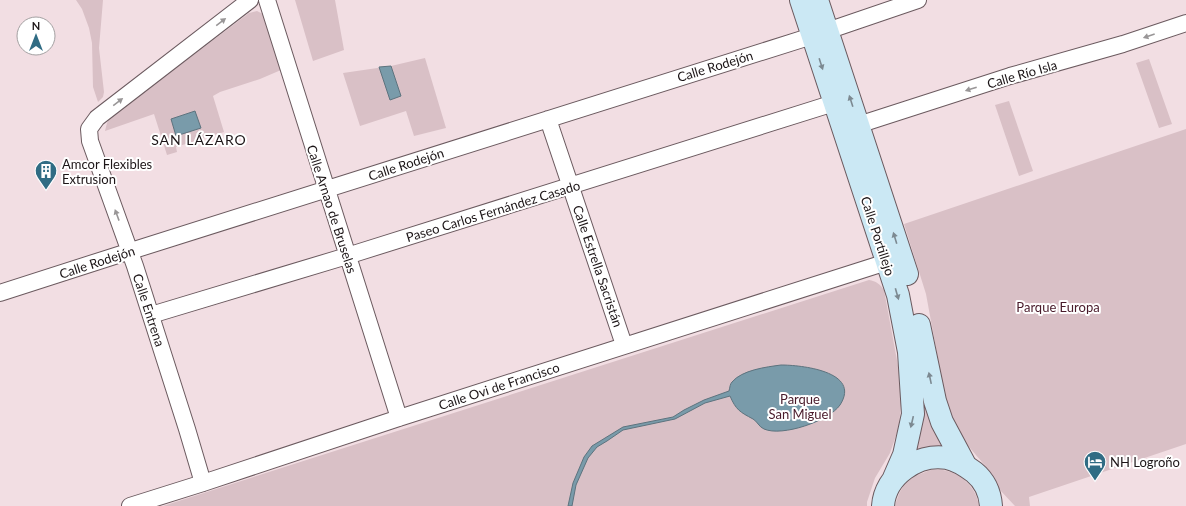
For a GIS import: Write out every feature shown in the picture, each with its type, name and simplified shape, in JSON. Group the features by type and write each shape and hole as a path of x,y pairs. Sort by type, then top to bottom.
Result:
{"main road":[{"name":"Calle Portillejo","path":"801,0 820,33 858,125 911,290 935,401 942,422 965,465"},
{"name":"Calle Portillejo","path":"817,0 820,33 834,103 877,265 898,295 909,352 913,414 904,455 887,491 883,506"},
{"path":"894,478 913,463 926,459 947,458 965,465 979,476 985,483 994,502"}],"street":[{"name":"Calle Entrena","path":"203,483 151,315 90,141 89,129 97,118 250,0"},
{"name":"Calle Arnao de Bruselas","path":"267,0 399,418"},
{"name":"Calle Rodejón","path":"0,293 820,33 918,0"},
{"name":"Calle Río Isla","path":"858,125 1010,76 1123,44 1186,23"},
{"name":"Paseo Carlos Fernández Casado","path":"151,315 571,187 834,103"},
{"name":"Calle Estrella Sacristán","path":"548,119 624,345"},
{"name":"Calle Ovi de Francisco","path":"130,506 624,345 877,265"}],"green space":[{"path":"76,0 103,0 99,48 104,92 103,97 98,102 93,87 92,43 89,28 82,9"},
{"path":"295,0 335,0 344,50 313,61"},
{"path":"257,11 263,14 281,70 260,79 220,92 213,96 224,132 176,147 177,152 167,155 154,114 105,131 110,118 249,13"},
{"path":"425,58 446,128 414,136 406,111 360,126 343,73 391,66"},
{"path":"1149,59 1172,124 1159,128 1136,63"},
{"path":"1009,101 1033,171 1019,176 995,105"},
{"name":"Parque Europa","path":"1186,129 1186,444 1029,497 1030,506 1015,506 999,489 993,475 964,441 949,419 926,294 904,224"},
{"name":"Parque San Miguel","path":"869,280 878,283 884,290 901,382 901,403 899,427 890,453 875,478 867,506 163,506"},
{"path":"923,395 945,449 915,451"},
{"path":"931,470 950,472 962,478 975,493 979,506 895,506 900,492 907,482 917,475"}],"water":[{"path":"391,66 401,96 390,100 379,67"},
{"path":"195,111 201,128 176,136 171,119"},
{"path":"781,365 801,366 826,372 836,377 843,384 845,394 840,405 826,417 816,422 793,429 772,431 762,428 754,420 739,410 734,405 730,396 705,403 675,419 623,430 597,447 588,458 576,485 572,506 568,506 573,483 584,457 592,446 623,427 673,417 704,400 729,391 730,385 736,378 748,372"}],"place":[{"name":"Amcor Flexibles Extrusion","path":"46,190"},
{"name":"NH Logroño","path":"1095,482"}],"district":[{"name":"SAN LÁZARO","path":"199,140"}]}
